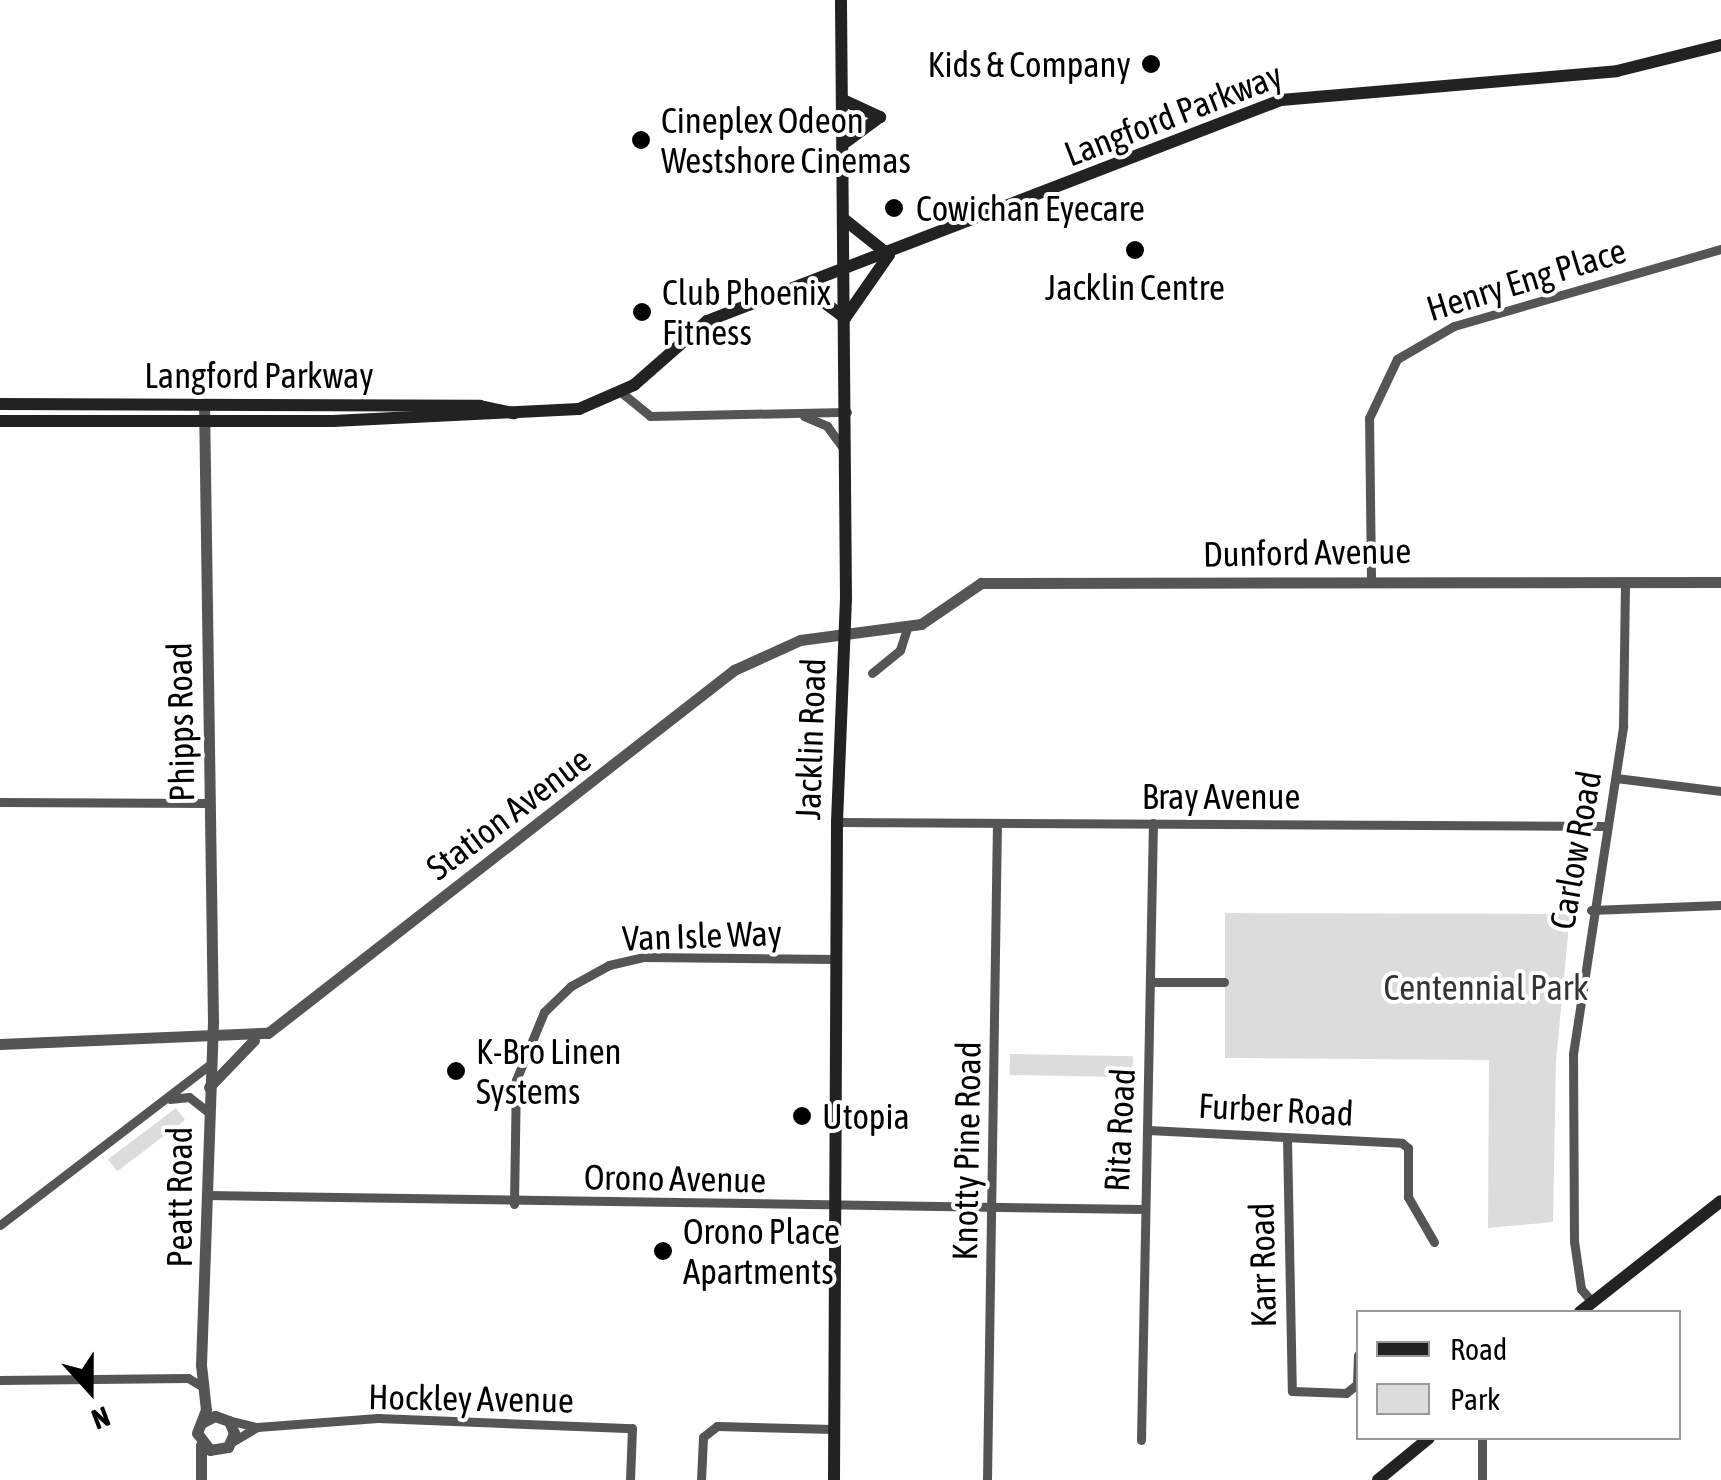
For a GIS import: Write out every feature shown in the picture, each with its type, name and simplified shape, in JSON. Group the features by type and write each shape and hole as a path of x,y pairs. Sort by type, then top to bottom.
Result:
{"main road":[{"name":"Jacklin Road","path":"834,1480 839,1208 836,959 847,412 842,0"},
{"name":"Langford Parkway","path":"0,421 204,422 578,409 622,393 707,320 889,254 1281,100 1617,71 1721,46"},
{"path":"843,100 880,117 843,144"},
{"path":"800,286 846,318 889,254 845,220"},
{"name":"Langford Parkway","path":"0,404 480,406 516,414"},
{"path":"1582,1310 1721,1200"},
{"path":"1378,1480 1427,1440"}],"street":[{"name":"Henry Eng Place","path":"1372,578 1369,418 1397,359 1454,326 1721,249"},
{"path":"622,393 650,416 847,412"},
{"name":"Phipps Road","path":"204,404 210,1039"},
{"path":"802,414 827,426 846,453"},
{"name":"Dunford Avenue","path":"844,636 907,629 970,588 993,581 1372,578 1721,582"},
{"name":"Carlow Road","path":"1592,1302 1582,1289 1574,1241 1570,1146 1573,1054 1591,910 1623,726 1625,582"},
{"name":"Dunford Avenue","path":"872,673 900,650 907,629"},
{"name":"Station Avenue","path":"0,1044 257,1038 300,1013 343,971 734,670 800,640 844,636"},
{"path":"1616,778 1721,792"},
{"path":"0,802 208,802"},
{"name":"Bray Avenue","path":"838,822 1605,826"},
{"name":"Rita Road","path":"1140,1440 1153,823"},
{"name":"Knotty Pine Road","path":"986,1480 996,824"},
{"path":"1591,910 1721,905"},
{"name":"Van Isle Way","path":"514,1204 516,1080 544,1012 571,986 608,965 644,957 836,959"},
{"path":"1152,982 1224,982"},
{"path":"208,1089 231,1057 257,1038"},
{"name":"Peatt Road","path":"201,1480 210,1039"},
{"path":"0,1225 170,1099 208,1066"},
{"path":"170,1099 189,1097 207,1111"},
{"name":"Furber Road","path":"1148,1130 1402,1142 1408,1148 1408,1197 1434,1242"},
{"name":"Karr Road","path":"1288,1138 1292,1391 1346,1393 1356,1385"},
{"name":"Orono Avenue","path":"207,1196 514,1204 1143,1209"},
{"path":"188,1378 203,1361"},
{"name":"Peatt Road","path":"203,1361 211,1398 225,1419 228,1446"},
{"path":"0,1380 188,1378 202,1387"},
{"name":"Hockley Avenue","path":"225,1419 257,1426 378,1418 632,1428 630,1480"},
{"path":"203,1422 225,1419"},
{"name":"Hockley Avenue","path":"228,1446 257,1426"},
{"path":"701,1480 703,1437 717,1426 834,1429"},
{"path":"1482,1480 1484,1440"},
{"path":"200,1442 210,1450 228,1446"},
{"path":"209,1480 228,1446"}],"green space":[{"name":"Centennial Park","path":"1225,913 1570,914 1556,1061 1553,1222 1488,1228 1489,1060 1225,1058"},
{"path":"1010,1054 1133,1056 1133,1077 1010,1075"},
{"path":"176,1108 185,1120 117,1171 108,1159"}],"place":[{"name":"Kids & Company","path":"1151,64"},
{"name":"Cineplex Odeon Westshore Cinemas","path":"641,140"},
{"name":"Cowichan Eyecare","path":"894,208"},
{"name":"Jacklin Centre","path":"1135,250"},
{"name":"Club Phoenix Fitness","path":"642,312"},
{"name":"K-Bro Linen Systems","path":"456,1071"},
{"name":"Utopia","path":"802,1116"},
{"name":"Orono Place Apartments","path":"663,1251"}]}
